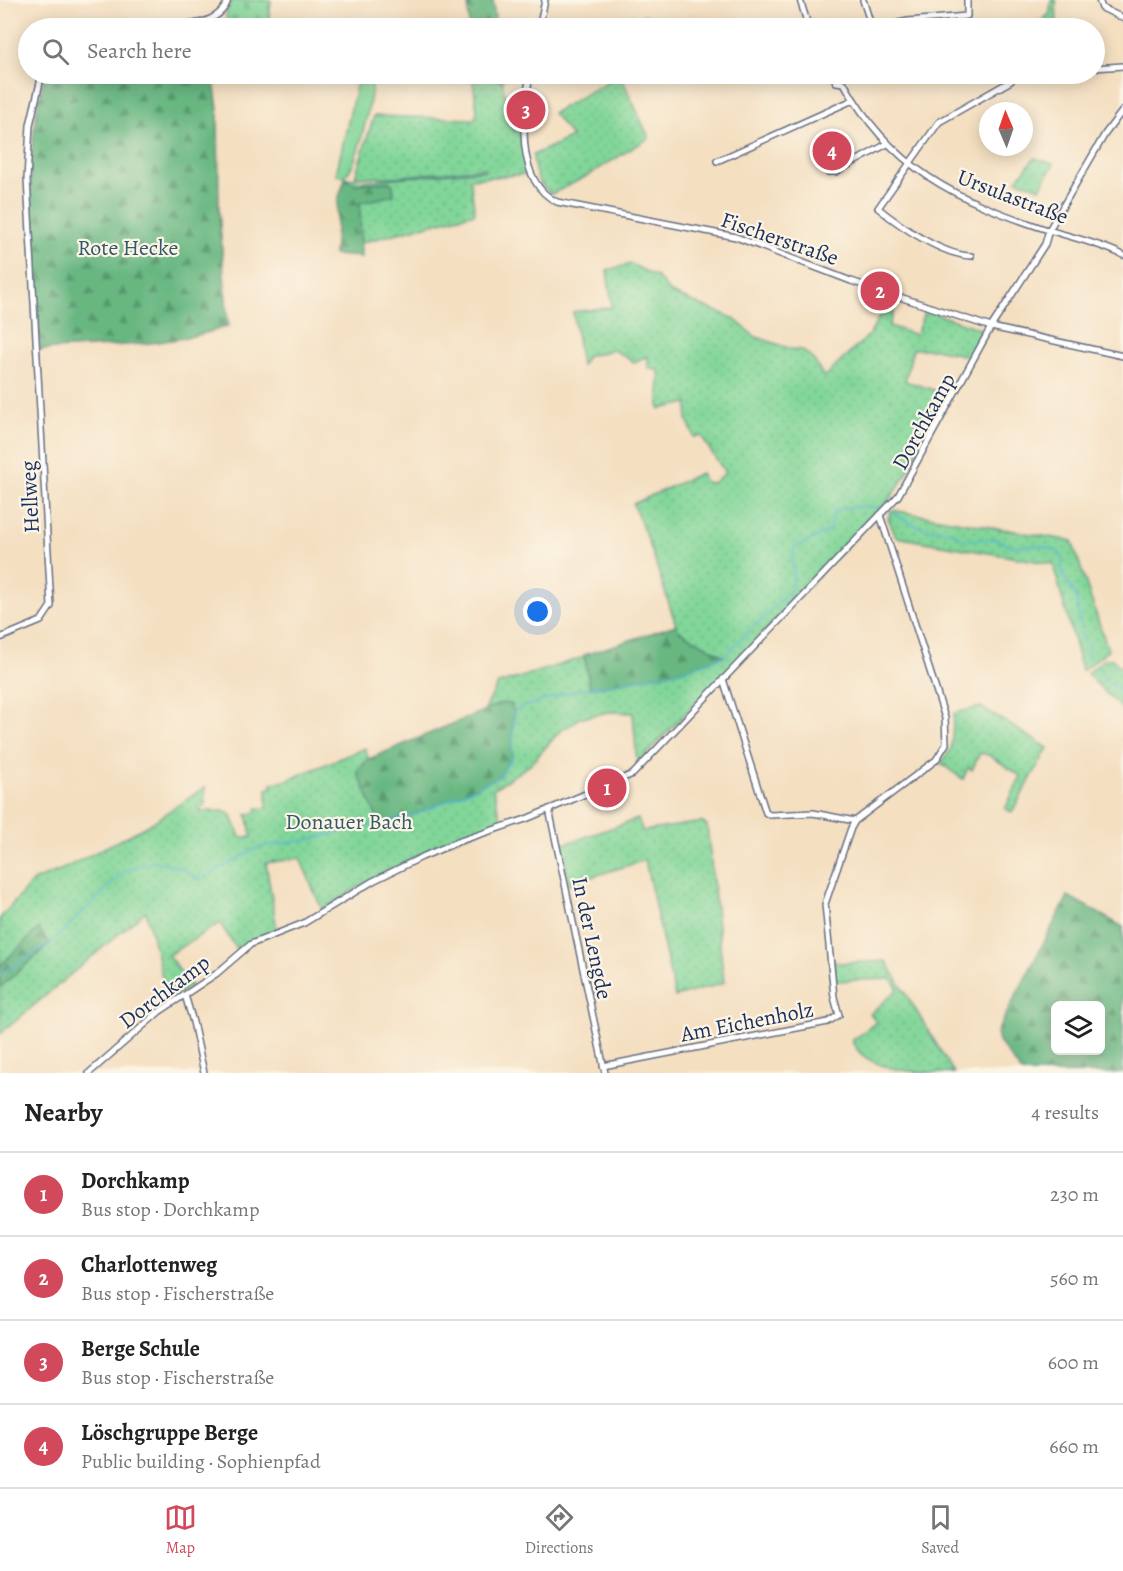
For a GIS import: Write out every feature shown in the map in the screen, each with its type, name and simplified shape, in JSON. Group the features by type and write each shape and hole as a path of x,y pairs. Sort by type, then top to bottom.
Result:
{"street":[{"path":"211,18 222,12 228,0"},
{"path":"541,18 545,0"},
{"path":"800,0 806,18"},
{"path":"863,0 870,18"},
{"path":"943,18 967,16 967,0"},
{"path":"1101,1 1102,8 1123,18"},
{"path":"1105,67 1123,66"},
{"name":"Hellweg","path":"0,638 41,621 51,606 27,179 30,125 40,84"},
{"name":"Fischerstraße","path":"529,84 526,110 530,170 538,186 552,199 579,207 745,240 851,281 991,327 1123,356"},
{"name":"Ursulastraße","path":"845,84 853,100 887,144 929,180 974,203 1123,255"},
{"path":"971,256 962,256 925,239 878,208 939,122 1006,84"},
{"path":"717,161 853,100"},
{"name":"Dorchkamp","path":"89,1073 159,1012 250,944 304,923 373,881 457,842 549,810 627,778 883,512 908,482 991,327 1045,244 1049,230 1104,134 1123,110"},
{"path":"828,172 836,172 887,144"},
{"path":"723,679 766,813 813,813 855,821 936,760 944,751 947,734 938,693 883,512"},
{"name":"In der Lengde","path":"549,810 604,1073"},
{"name":"Am Eichenholz","path":"603,1066 828,1022 837,1018 825,904 855,821"},
{"path":"184,995 193,1022 204,1073"}],"green space":[{"path":"232,0 271,0 269,18 227,18 226,13"},
{"path":"468,0 493,0 495,18 469,18"},
{"path":"1051,0 1056,0 1057,18 1045,18 1050,13"},
{"name":"Rote Hecke","path":"43,84 214,84 218,109 219,211 228,326 159,342 40,350 31,211 31,176 37,108"},
{"path":"357,84 372,84 364,129 354,160 344,177 336,174"},
{"path":"473,84 503,84 513,130 522,130 527,174 470,179 475,213 360,243 360,203 389,182 354,184 344,177 361,181 486,170 486,168 394,177 355,177 374,116 475,119 477,111"},
{"path":"603,84 625,84 649,138 587,176 552,194 537,177 533,155 572,137 553,113"},
{"path":"1034,158 1054,164 1040,188 1017,180"},
{"path":"345,179 355,184 389,182 393,185 394,195 360,203 361,257 334,255 338,200"},
{"path":"631,264 657,277 671,293 733,318 754,336 791,349 802,350 813,359 824,377 870,334 889,299 897,302 889,326 916,335 925,310 980,329 983,337 971,357 935,349 913,349 905,381 947,394 907,473 886,505 637,764 633,713 609,712 577,719 575,723 562,729 530,765 493,789 502,822 456,839 410,860 365,883 322,910 300,858 266,863 277,930 237,950 220,923 168,955 191,986 168,1001 146,911 0,1034 0,918 33,881 65,868 147,826 205,787 205,806 199,806 200,811 226,811 232,816 240,837 252,837 247,814 257,812 257,808 267,808 267,789 272,787 272,783 285,781 365,748 369,761 474,730 498,684 677,628 648,540 633,504 701,473 705,482 713,483 725,473 702,436 694,437 687,419 688,403 659,409 659,370 648,369 648,356 634,362 612,349 600,354 588,355 581,366 573,312 612,307 607,270"},
{"path":"892,510 1072,541 1108,650 1082,671 1053,564 896,537 888,518"},
{"path":"676,625 678,630 724,656 680,671 590,688 584,655"},
{"path":"1104,659 1112,659 1123,670 1123,710 1087,674"},
{"path":"502,703 511,704 514,712 512,757 499,777 417,814 380,825 357,771 369,759"},
{"path":"981,707 1048,748 1012,812 1005,809 1021,776 989,755 980,753 972,770 968,768 963,779 941,763 951,749 954,713"},
{"path":"638,819 643,831 702,822 707,825 724,983 675,997 645,860 569,884 561,845"},
{"path":"1068,896 1123,927 1123,1073 1022,1073 999,1042 997,1032"},
{"path":"38,929 50,944 0,987 0,966"},
{"path":"833,960 837,963 886,961 954,1073 896,1069 869,1060 859,1052 852,1041 876,1022 870,1014 898,989 891,979 835,981"}],"waterway":[{"name":"Donauer Bach","path":"0,974 50,944 126,870 156,861 181,868 200,880 259,847 306,840 417,814 499,777 512,757 514,712 519,708 577,690 680,671 724,656 791,590 794,548 829,531 835,510 864,507 881,509"},
{"name":"Donauer Bach","path":"886,510 919,527 953,532 964,540 995,539 1011,546 1041,546 1058,551 1062,557 1062,573 1076,596 1082,636 1088,645 1088,659"},
{"name":"Donauer Bach","path":"1098,667 1107,682 1123,691"}],"place":[{"name":"Berge Schule","path":"526,110"},
{"name":"Löschgruppe Berge","path":"832,151"},
{"name":"Charlottenweg","path":"880,291"},
{"name":"Dorchkamp","path":"607,788"}]}
